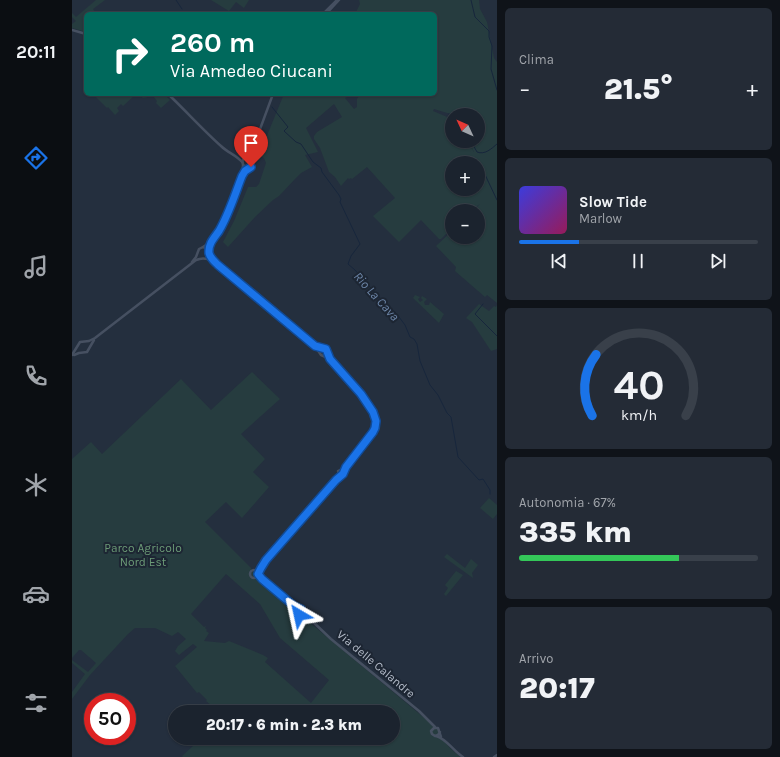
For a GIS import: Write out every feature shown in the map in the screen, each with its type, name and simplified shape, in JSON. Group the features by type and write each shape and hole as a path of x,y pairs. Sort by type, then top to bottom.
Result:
{"main road":[{"path":"327,12 338,0"},
{"path":"72,30 84,33"},
{"path":"170,96 218,144 249,168"},
{"path":"242,176 253,164 253,148 272,96"},
{"path":"188,267 195,259 200,248 204,247 211,241 219,231 242,176 243,160 253,148"},
{"path":"235,156 252,159"},
{"path":"72,356 80,342 95,338 197,260 208,257 211,241"},
{"path":"204,247 208,248 209,253 218,265"},
{"path":"198,252 198,256 211,260 218,265 315,346 323,356 330,359"},
{"path":"72,356 87,352 95,338"},
{"path":"86,341 90,347"},
{"path":"315,346 326,349 330,359 361,394 373,412 376,421 374,431 342,471 343,474 339,474"},
{"path":"77,348 81,353"},
{"path":"319,352 322,348"},
{"path":"323,356 328,353"},
{"path":"256,578 263,565 336,480 339,474 338,470 342,471"},
{"path":"262,579 252,578 250,575 251,572 263,565"},
{"path":"254,570 258,574"},
{"name":"Via delle Calandre","path":"258,574 294,606 304,610 310,619 331,639 423,714 435,727"},
{"name":"Via delle Calandre","path":"294,606 300,616 310,619"},
{"path":"298,613 301,609"},
{"path":"304,617 306,613"},
{"name":"Via delle Calandre","path":"430,723 432,730"},
{"path":"442,739 439,729 435,727 432,730 432,734 442,739 455,752 463,757"},
{"path":"436,736 440,732"}],"green space":[{"path":"96,0 105,0 93,9 95,12 84,12 84,31 72,28 72,24 76,21 72,17 72,13 76,17"},
{"path":"211,0 249,0 244,8 236,2 229,11"},
{"path":"359,0 479,0 480,9 487,22 494,58 497,62 497,303 487,295 485,297 455,271 456,267 436,246 445,238 445,244 485,244 485,204 445,204 445,235 441,239 439,239 421,220 399,242 373,216 395,198 367,167 352,179 348,178 341,186 335,177 329,172 314,136 317,132 342,117 334,104 306,128 318,152 305,155 312,167 301,173 279,196 255,217 228,247 223,242 234,221 248,187 256,187 259,184 266,163 264,158 259,155 283,96 349,96 345,98 354,109 357,107 357,99 359,96 437,96 437,12 356,12 360,4"},
{"path":"134,96 123,106 121,104 117,108 119,111 115,115 96,97"},
{"path":"140,96 153,96 143,98"},
{"path":"153,96 166,96 170,100 161,108 156,103 157,101"},
{"path":"415,295 420,297 418,299 420,302 423,300 421,298 422,296 427,299 424,302 425,305 429,305 430,302 444,314 439,323 413,298"},
{"path":"479,304 489,311 497,305 497,349 491,351 472,322 466,318"},
{"name":"Parco Agricolo Nord Est","path":"252,372 280,399 241,434 265,459 253,472 269,487 242,518 226,502 205,522 251,568 252,572 257,572 268,585 268,589 270,591 274,592 299,613 301,610 304,611 305,614 303,617 428,721 438,730 438,734 450,748 461,757 183,757 182,756 192,745 400,745 400,705 211,705 199,692 197,693 175,666 197,647 193,644 179,655 175,651 186,639 178,632 172,636 155,628 135,628 90,675 72,699 72,692 85,674 72,663 72,660 88,672 96,663 81,650 79,650 72,658 72,459 91,442 102,454 181,379 211,410","holes":["226,574 260,604 280,638 329,680 311,703 265,662 268,658 263,655 229,641 225,643 204,641 209,633 206,631 206,626 204,627 191,614"]},
{"path":"489,498 497,505 497,514 493,519 480,508"},
{"path":"447,554 465,568 471,559 478,565 472,573 473,578 444,557"},
{"path":"456,571 463,575 446,596 444,594 448,588 445,585"}],"waterway":[{"name":"Rio La Cava","path":"176,0 182,9"},
{"path":"471,0 475,17 489,31 492,46 491,69 497,90"},
{"name":"Rio La Cava","path":"272,107 288,127 284,131 296,142 301,144 313,162 321,168 322,172 339,195 341,199 340,202 360,244 351,256 348,264 396,313 405,325 410,337 414,339 417,344 420,361 430,385 438,395 447,413 451,417 458,457 479,480 483,479 490,490 490,494"},
{"path":"475,148 477,152 483,153 497,144"},
{"path":"485,175 497,200"},
{"path":"483,304 475,314 497,336"}],"route":[{"path":"251,167 245,171 242,176 219,231 211,241 209,252 210,256 218,265 315,346 326,349 330,359 361,394 370,406 376,418 374,431 346,467 344,473 340,475 266,560 258,574 294,606 301,609 298,613 299,615"}]}
